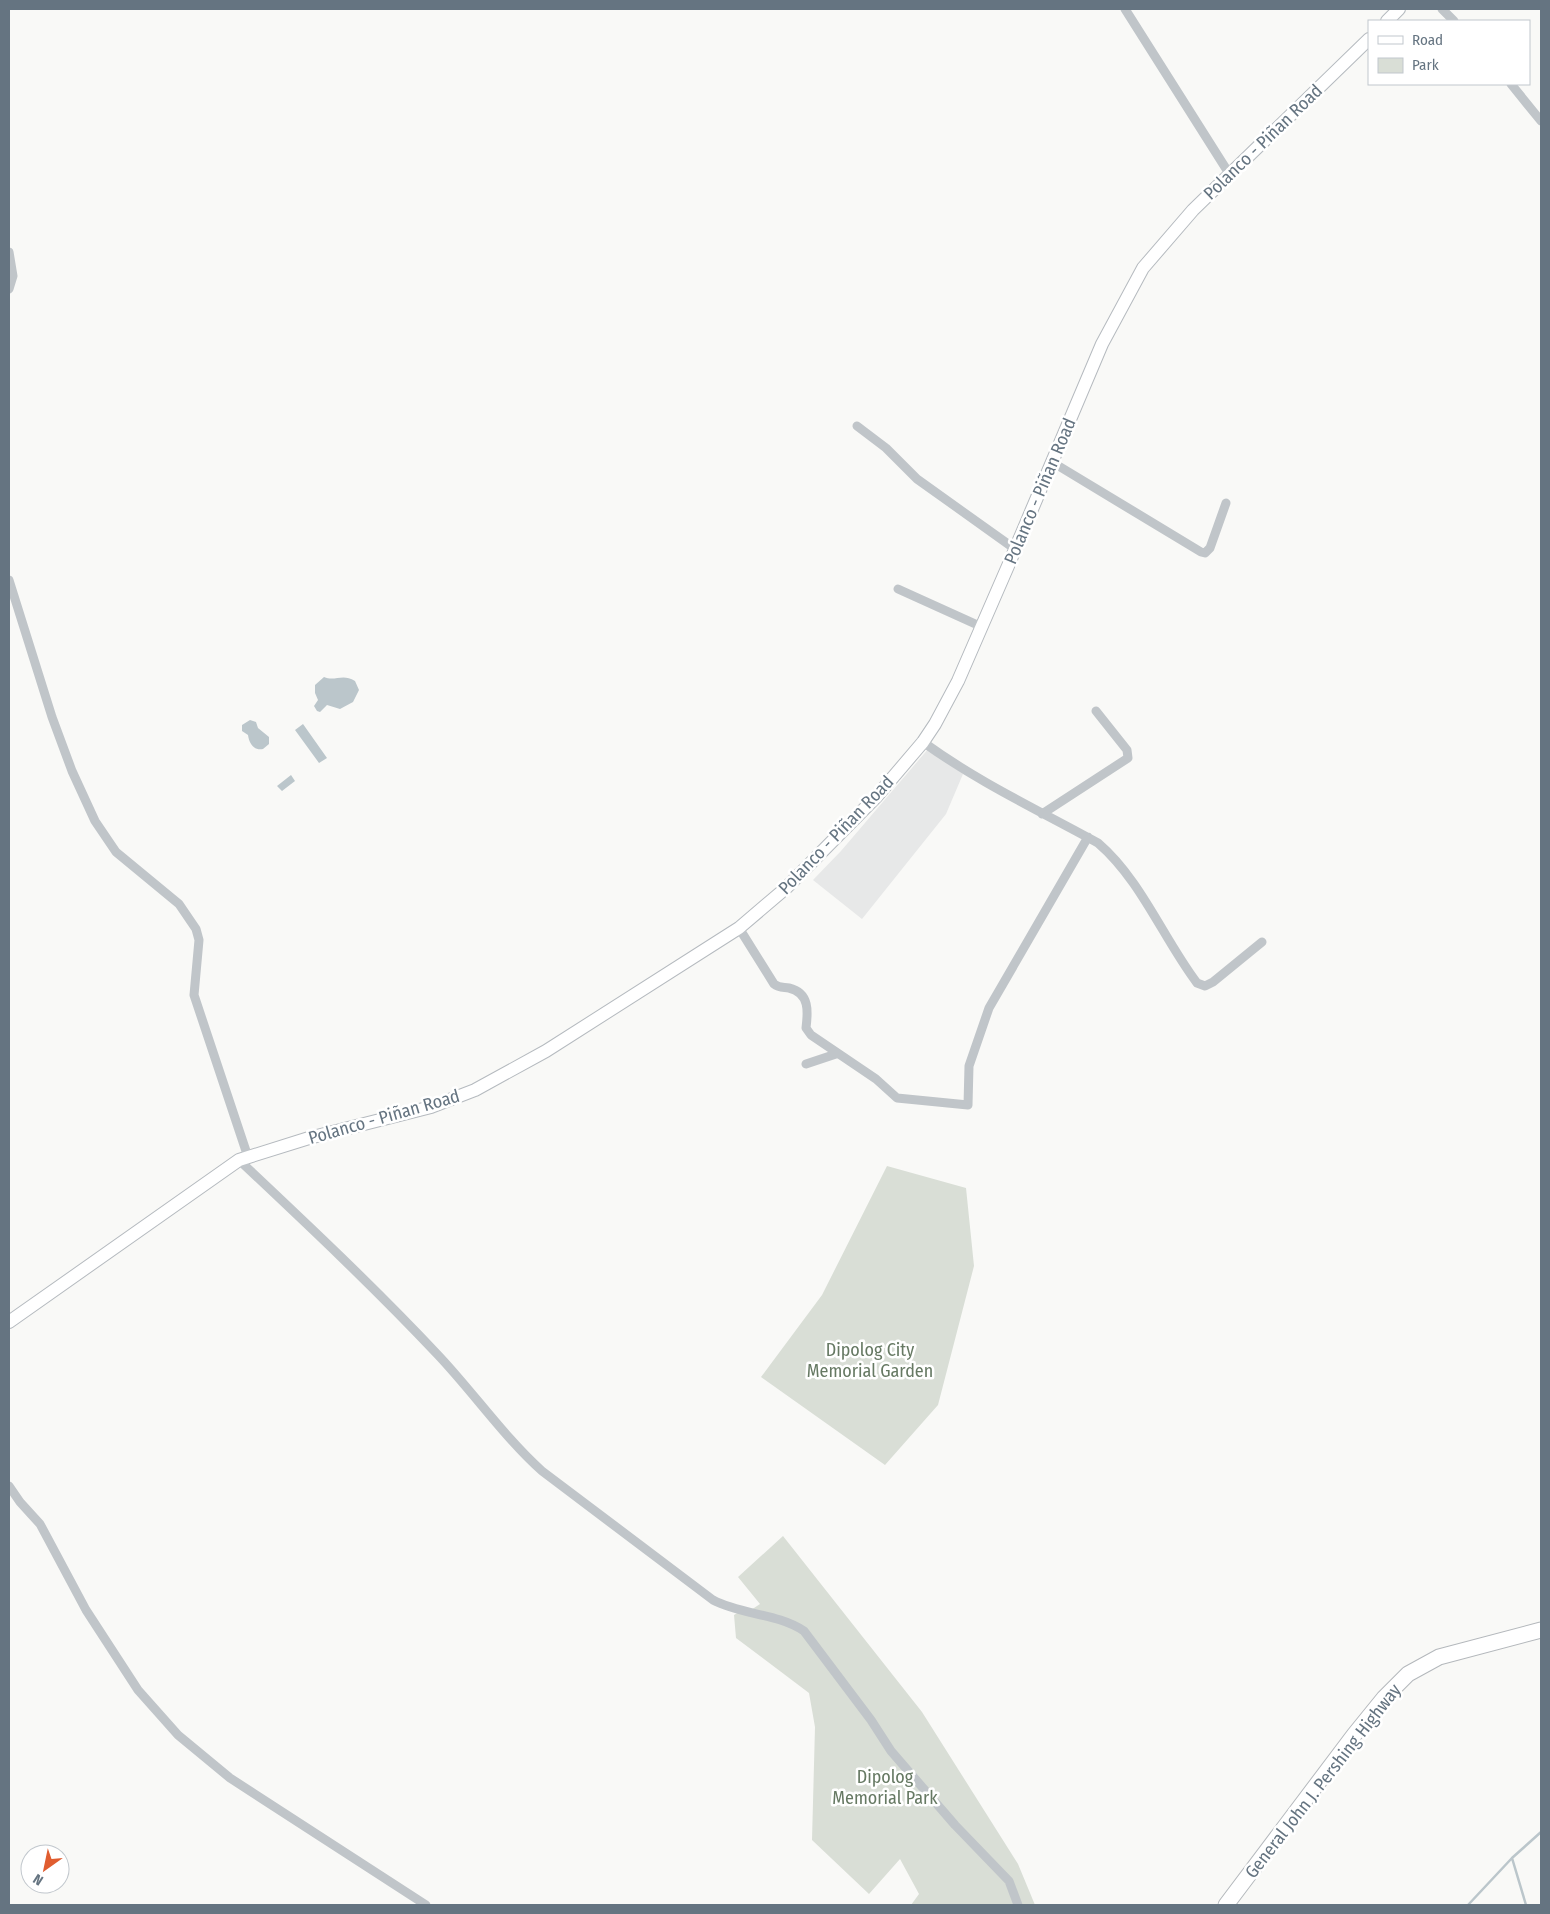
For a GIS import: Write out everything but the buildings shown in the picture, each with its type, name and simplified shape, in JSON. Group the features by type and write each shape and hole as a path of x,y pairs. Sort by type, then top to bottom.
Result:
{"highway":[{"name":"General John J. Pershing Highway","path":"1226,1905 1354,1735 1384,1698 1408,1674 1440,1657 1541,1630"}],"main road":[{"path":"1388,20 1399,9"},
{"name":"Polanco - Piñan Road","path":"9,1322 244,1158 309,1138 431,1107 475,1090 546,1051 739,928 819,857 877,796 923,742 958,681 1114,319 1143,268 1170,235 1368,40"}],"street":[{"path":"1125,9 1230,175"},
{"path":"1442,9 1453,20"},
{"path":"1512,85 1541,121"},
{"path":"9,252 12,276 9,289"},
{"path":"857,426 886,448 917,479 1016,549"},
{"path":"1052,462 1205,553 1210,548 1226,504"},
{"path":"9,580 52,717 72,771 95,821 116,852 179,904 196,929 199,940 194,995 244,1158 411,1326 464,1383 526,1457 542,1471 713,1600 734,1610 787,1623 804,1631 871,1720 891,1751 955,1825 1009,1881 1018,1905"},
{"path":"898,589 982,626"},
{"path":"1042,814 1128,758 1128,750 1096,711"},
{"path":"923,742 960,769 1088,838 1108,851 1123,870 1197,983 1205,986 1212,982 1262,942"},
{"path":"739,928 774,984 797,991 802,995 808,1009 806,1028 836,1054 876,1079 897,1098 968,1105 968,1066 989,1008 1088,838"},
{"path":"806,1064 836,1054"},
{"path":"9,1486 20,1502 40,1524 86,1610 138,1690 178,1735 230,1778 426,1905"}],"shaded area":[{"path":"324,677 332,679 346,678 355,681 359,690 353,702 340,709 327,705 320,712 317,711 314,706 318,700 315,693 315,685"},
{"path":"250,720 256,722 258,728 269,737 269,744 263,749 255,748 248,735 242,731 242,725"},
{"path":"303,724 327,758 319,763 295,730"},
{"path":"929,748 963,774 946,814 862,919 813,880 841,851"},
{"path":"291,775 295,781 282,791 277,786"}],"green space":[{"name":"Dipolog City Memorial Garden","path":"887,1166 966,1188 974,1266 938,1405 885,1465 761,1377 822,1295"},
{"name":"Dipolog Memorial Park","path":"783,1536 922,1712 1018,1864 1035,1905 911,1905 919,1894 900,1859 869,1894 812,1840 815,1727 809,1693 736,1638 734,1615 739,1612 748,1612 760,1604 738,1577"}],"waterway":[{"path":"1468,1905 1512,1858 1541,1832"},
{"path":"1512,1858 1526,1905"}]}
